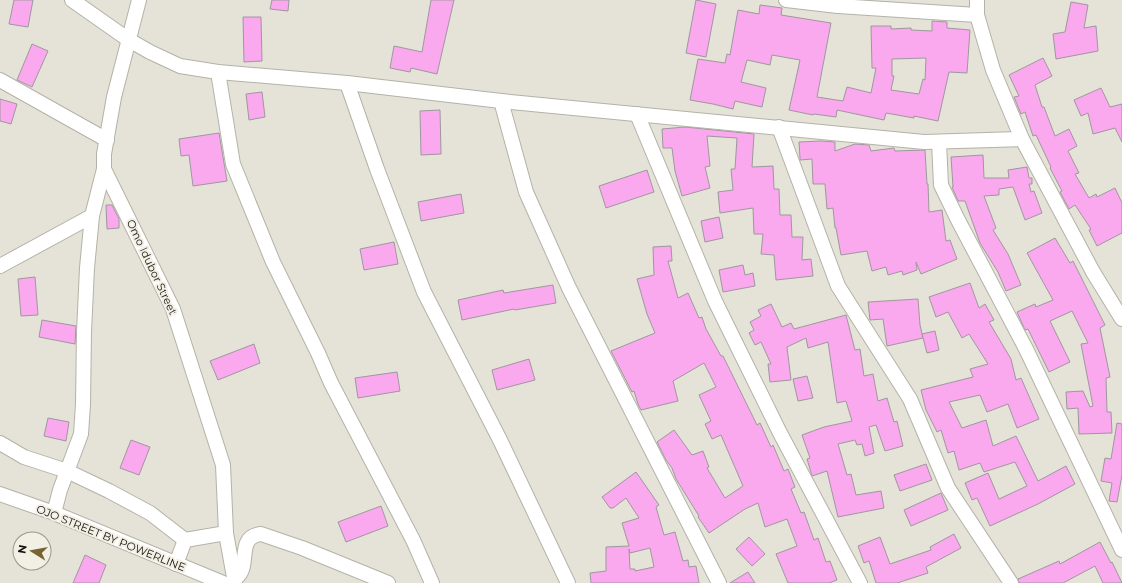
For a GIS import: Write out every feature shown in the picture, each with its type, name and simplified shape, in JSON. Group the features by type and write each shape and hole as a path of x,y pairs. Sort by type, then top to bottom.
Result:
{"street":[{"path":"72,0 129,40 150,52 180,66 218,72 347,83 501,101 924,142 1022,138"},
{"name":"Omo Idubor Street","path":"139,0 114,97 104,154 104,169 173,309 223,465 226,534 231,582"},
{"path":"786,0 838,6 977,15"},
{"path":"977,0 977,15 992,70 1022,138 1093,272 1122,319"},
{"path":"218,72 233,164 273,262 318,353 331,383 413,540 432,583"},
{"path":"0,80 107,140"},
{"path":"347,83 377,170 424,292 500,440 568,583"},
{"path":"501,101 526,192 569,288 719,583"},
{"path":"637,114 715,301 780,433 860,583"},
{"path":"779,128 838,286 910,399 948,488 1011,583"},
{"path":"939,142 941,185 1026,349 1122,550"},
{"path":"54,513 81,434 87,268 92,216 104,169"},
{"path":"0,266 92,216"},
{"path":"0,443 24,457 67,472 109,491 150,513 185,540 226,534"},
{"name":"OJO STREET BY POWERLINE","path":"1,495 54,513 176,564 231,582"},
{"path":"231,582 242,571 246,542 254,535 261,534 302,548 388,583"},
{"path":"176,564 185,540"}],"building":[{"path":"14,0 33,0 28,27 9,24"},
{"path":"272,0 289,0 288,11 270,9"},
{"path":"431,0 454,0 437,74 411,68 410,72 390,68 394,46 422,52"},
{"path":"696,0 716,4 706,57 686,53"},
{"path":"1071,2 1088,5 1084,28 1096,26 1098,51 1056,59 1053,34 1065,32"},
{"path":"760,5 782,8 781,15 831,23 817,97 843,101 847,87 871,93 876,68 872,68 871,26 891,26 891,29 911,28 911,30 932,31 932,21 947,22 947,28 970,30 967,73 949,72 938,121 914,116 914,118 886,113 884,120 837,110 836,117 813,115 789,110 800,60 772,55 770,65 747,60 741,82 766,88 762,107 735,101 733,109 690,100 698,59 725,63 727,54 730,55 738,10 759,14","holes":["926,58 925,80 923,79 919,94 891,90 894,76 892,76 892,59"]},
{"path":"243,17 261,17 262,61 244,62"},
{"path":"32,44 48,51 32,87 17,80"},
{"path":"1043,58 1052,76 1035,85 1042,107 1044,107 1055,136 1069,129 1077,146 1068,151 1079,173 1075,174 1089,198 1096,194 1097,197 1115,188 1122,203 1122,233 1097,246 1089,230 1091,229 1075,205 1069,209 1060,192 1062,191 1036,135 1033,136 1025,112 1021,114 1014,97 1019,96 1009,75"},
{"path":"1101,88 1110,107 1122,104 1122,142 1115,128 1093,134 1088,113 1081,116 1074,100"},
{"path":"262,92 265,117 249,120 246,94"},
{"path":"0,99 17,104 11,124 0,121"},
{"path":"440,110 441,154 421,155 420,111"},
{"path":"685,127 754,134 752,167 773,166 774,189 779,189 780,215 791,215 792,237 803,237 802,260 811,259 813,276 776,280 774,255 761,254 763,234 754,234 753,208 720,213 718,192 733,190 731,169 735,169 737,138 707,136 710,166 705,167 710,188 682,196 675,171 672,148 663,148 662,129"},
{"path":"219,133 227,181 193,186 189,155 181,156 179,139"},
{"path":"799,142 835,142 835,151 855,144 869,145 871,151 894,148 895,151 925,150 929,212 942,210 946,241 950,240 957,259 921,274 916,262 917,270 903,275 902,271 888,275 886,267 872,271 867,251 841,255 835,228 833,208 827,209 825,184 813,184 812,159 800,160"},
{"path":"983,155 984,178 1009,178 1008,170 1027,167 1029,178 1032,178 1032,184 1029,184 1031,192 1034,191 1042,213 1025,220 1013,187 999,189 999,195 984,196 996,228 993,230 1008,254 1021,285 1006,291 998,272 980,243 965,201 958,201 952,187 951,157"},
{"path":"647,170 654,192 606,208 599,186"},
{"path":"461,194 464,213 421,221 418,202"},
{"path":"106,205 112,205 119,219 119,228 107,229"},
{"path":"719,217 723,238 705,242 701,221"},
{"path":"1055,238 1070,263 1073,261 1105,325 1100,328 1110,377 1106,378 1107,412 1111,412 1112,433 1079,434 1078,408 1067,409 1066,392 1083,391 1090,407 1093,406 1081,344 1088,343 1072,311 1050,321 1070,362 1049,372 1028,329 1025,330 1017,312 1035,304 1036,307 1053,300 1027,253"},
{"path":"394,242 398,264 364,270 360,249"},
{"path":"671,246 672,261 668,261 678,298 688,293 699,318 702,317 706,329 721,356 723,356 757,425 760,423 771,447 773,445 784,471 788,469 795,487 791,489 801,513 804,512 814,540 818,538 826,562 830,561 837,580 829,583 788,583 776,554 797,546 787,519 765,527 758,503 745,509 709,533 676,479 672,468 657,442 674,430 692,455 703,451 709,467 707,468 725,498 743,486 721,435 712,439 705,424 711,421 699,395 716,387 704,363 673,381 678,401 641,410 634,391 632,392 611,351 655,333 647,314 637,279 654,275 653,247"},
{"path":"743,265 745,275 753,273 755,286 723,292 719,270"},
{"path":"35,277 38,315 21,316 18,279"},
{"path":"970,283 979,308 985,304 994,320 989,322 1011,359 1016,380 1021,378 1039,419 1017,428 1008,404 987,412 980,395 949,402 962,428 986,420 993,446 1016,436 1038,481 1066,466 1075,484 1038,504 990,526 977,498 972,500 965,483 988,473 999,499 1027,486 1015,462 984,472 980,463 959,470 954,451 948,453 941,430 937,432 926,410 921,390 973,377 970,369 988,364 969,334 962,338 948,312 936,317 929,297"},
{"path":"553,285 556,303 514,309 462,320 458,300 503,290 504,293"},
{"path":"918,299 920,325 923,338 887,346 883,319 870,320 868,302"},
{"path":"771,304 782,327 791,323 794,329 846,315 855,350 860,349 864,376 873,374 878,401 887,398 894,422 897,421 903,446 885,451 876,425 869,427 874,453 865,456 862,444 857,445 855,440 838,444 847,475 851,474 856,495 881,491 884,508 838,517 827,471 812,476 807,459 810,458 802,435 824,427 852,421 846,401 837,403 828,342 808,348 806,338 787,347 791,380 770,382 768,364 771,364 761,342 755,345 749,333 754,330 750,322 761,316 758,310"},
{"path":"42,320 76,326 75,344 39,337"},
{"path":"935,331 939,350 927,353 922,334"},
{"path":"254,344 260,363 218,380 210,361"},
{"path":"529,359 535,380 497,390 492,370"},
{"path":"397,372 400,391 358,398 355,378"},
{"path":"807,376 813,398 798,401 793,379"},
{"path":"48,418 69,422 66,441 44,436"},
{"path":"1117,423 1122,424 1122,475 1117,502 1109,501 1112,483 1101,481 1105,458 1111,459"},
{"path":"131,440 150,447 139,475 120,468"},
{"path":"926,464 932,480 900,491 894,475"},
{"path":"636,472 659,505 656,507 664,535 675,532 683,561 688,560 689,567 696,566 699,583 591,583 590,573 606,571 606,547 629,546 622,523 639,518 626,498 613,508 610,508 602,497","holes":["650,548 654,567 635,571 635,569 630,569 629,549 630,553"]},
{"path":"941,493 948,510 911,526 904,510"},
{"path":"381,506 388,526 346,542 338,522"},
{"path":"954,534 961,548 926,567 928,573 897,583 876,583 869,561 864,563 858,546 880,537 890,564 931,550 930,547"},
{"path":"749,537 765,554 752,566 736,549"},
{"path":"1100,542 1122,583 1103,583 1095,566 1063,583 1019,583 1018,579 1059,561 1060,564"},
{"path":"85,555 106,565 99,583 73,583"},
{"path":"748,572 755,583 730,583"}]}
